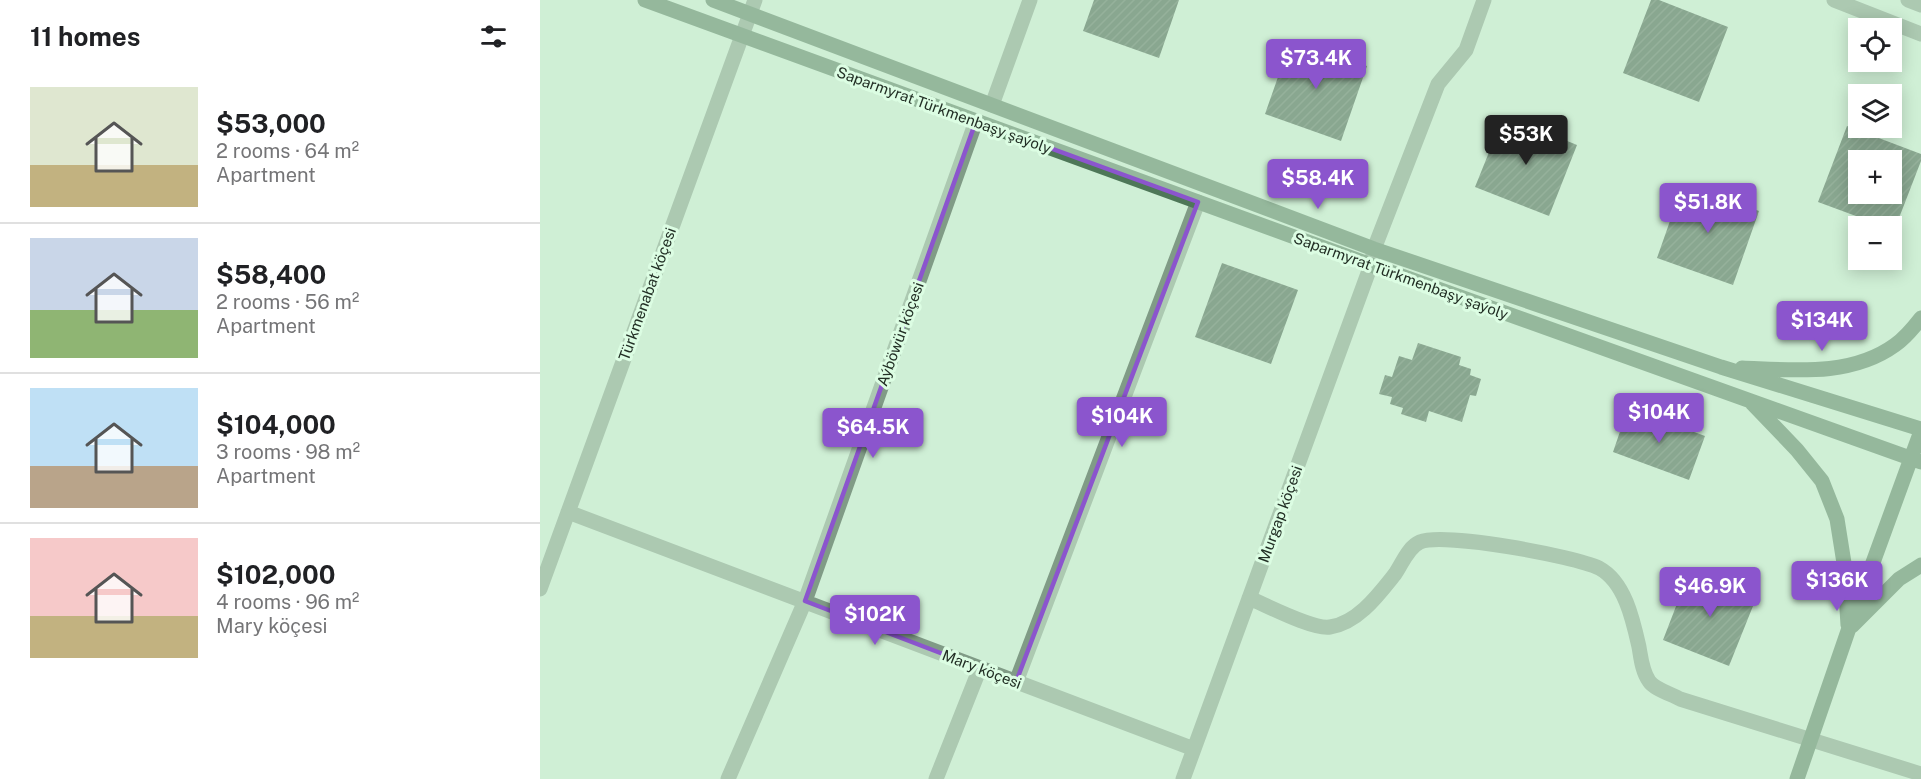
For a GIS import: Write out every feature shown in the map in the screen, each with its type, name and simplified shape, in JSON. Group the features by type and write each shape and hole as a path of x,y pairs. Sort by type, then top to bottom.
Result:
{"main road":[{"name":"Saparmyrat Türkmenbaşy şaýoly","path":"645,0 1371,265 1916,460"},
{"name":"Saparmyrat Türkmenbaşy şaýoly","path":"713,0 752,7 992,105 1374,249 1721,367 1921,430"},
{"path":"1721,367 1799,370 1834,368 1863,361 1896,345 1921,318"},
{"path":"1748,400 1797,450 1822,480 1837,519 1844,563 1848,631"},
{"path":"1797,779 1848,631 1916,460 1921,430"},
{"path":"1848,631 1899,579 1921,565"}],"street":[{"path":"992,105 1030,0"},
{"name":"Murgap köçesi","path":"1183,779 1371,265 1374,249 1438,84 1466,50 1484,0"},
{"path":"1834,0 1921,34"},
{"path":"1908,0 1921,5"},
{"name":"Türkmenabat köçesi","path":"540,589 752,7"},
{"name":"Aýböwür köçesi","path":"728,779 805,601 976,122"},
{"path":"1016,682 1198,202"},
{"name":"Mary köçesi","path":"568,513 1194,749"},
{"path":"1249,598 1316,626 1330,627 1363,611 1376,599 1409,551 1420,542 1450,539 1544,553 1578,561 1600,569 1619,587 1630,613 1642,667 1650,683 1680,699 1921,774"},
{"path":"936,779 980,668"}],"highlighted area":[{"path":"976,121 1198,202 1016,682 805,601"}],"building":[{"path":"1094,0 1179,0 1159,58 1083,31"},
{"path":"1651,0 1659,0 1728,27 1699,102 1623,73"},
{"path":"1291,40 1367,66 1341,141 1265,114"},
{"path":"1504,115 1577,145 1549,216 1475,187"},
{"path":"1847,126 1848,138 1879,138 1921,154 1921,161 1900,216 1856,216 1818,202"},
{"path":"1683,184 1759,211 1733,285 1657,258"},
{"path":"1222,263 1298,290 1271,364 1195,337"},
{"path":"1418,343 1461,357 1459,365 1471,369 1470,375 1481,379 1476,396 1470,395 1462,422 1429,411 1426,422 1401,414 1403,408 1390,404 1392,397 1379,394 1385,375 1392,377 1399,356 1412,360"},
{"path":"1628,408 1705,436 1689,480 1613,452"},
{"path":"1690,570 1757,596 1729,666 1663,640"}]}
